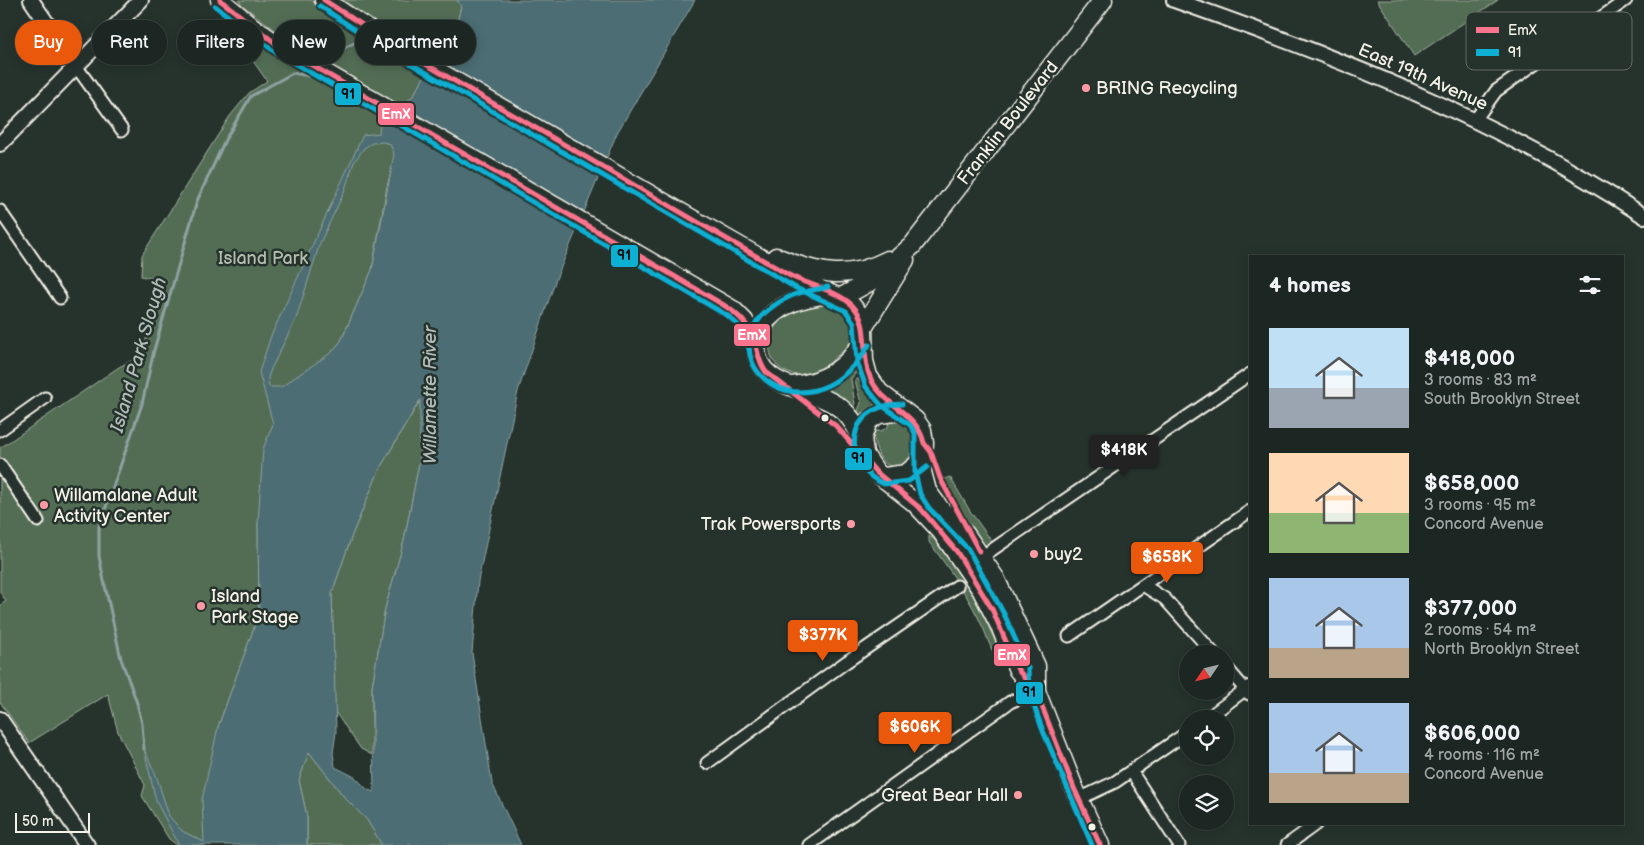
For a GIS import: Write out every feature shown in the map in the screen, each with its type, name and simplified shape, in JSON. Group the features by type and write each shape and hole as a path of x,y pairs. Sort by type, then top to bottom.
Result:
{"main road":[{"path":"220,0 279,46 733,310 743,319 756,346 759,361 766,372 777,380 837,405 853,421 862,438 868,463 921,509 967,566 995,616 1018,670 1036,691 1079,799 1100,845"},
{"path":"319,0 331,5 380,37 800,281 835,296 852,306 858,313 863,335 864,361 873,384 886,400 915,420 922,430 924,443 923,479 931,498 966,535 982,557 1011,611 1036,666 1036,691"},
{"name":"Franklin Boulevard","path":"793,386 815,382 836,373 851,359 912,246 1104,0"},
{"path":"725,237 795,265 837,274 870,268 912,246"},
{"name":"Franklin Boulevard","path":"756,346 762,327 778,311 798,300 835,296 873,280 912,246"},
{"path":"862,438 865,425 873,417 885,412 902,411"},
{"path":"885,477 906,474 922,461"}],"street":[{"path":"31,0 122,130"},
{"path":"0,144 141,0"},
{"name":"East 19th Avenue","path":"1174,0 1299,44 1401,85 1475,120 1554,162 1644,216"},
{"path":"1609,12 1626,0"},
{"path":"1475,120 1496,91 1526,70"},
{"path":"0,211 60,298"},
{"path":"967,566 1249,375"},
{"path":"0,430 45,398"},
{"path":"0,465 38,521"},
{"path":"1069,636 1249,512"},
{"path":"1143,585 1164,599 1206,645"},
{"path":"708,763 846,662 956,586"},
{"path":"1219,710 1249,690 1234,675"},
{"path":"809,845 1010,702 1036,691"},
{"path":"0,720 87,845"},
{"path":"1079,799 1115,782 1179,738"},
{"path":"1131,771 1179,845"},
{"path":"1286,845 1315,825"}],"green space":[{"name":"Island Park","path":"239,0 311,0 343,20 273,20 273,28 241,4"},
{"name":"Island Park","path":"342,0 457,0 461,6 458,19 372,20"},
{"path":"1377,0 1498,0 1480,12 1466,12 1466,21 1414,56"},
{"name":"Island Park","path":"345,21 355,28 355,65 431,65 413,96 387,186 372,270 341,341 332,352 258,523 259,614 218,727 205,845 177,845 169,839 142,796 145,785 118,732 108,694 29,743 0,702 0,606 6,601 0,592 0,448 119,367 133,360 146,340 160,280 141,276 142,255 230,116 249,93 267,81 256,65 263,65 263,44 273,51 273,65 345,65"},
{"path":"819,304 835,308 846,317 852,329 850,346 832,360 831,366 805,375 788,373 778,367 772,358 770,338 782,318 793,310"},
{"path":"857,364 858,370 851,379 855,404 852,408 820,389"},
{"path":"860,375 882,406 862,420 857,413 861,403 855,380"},
{"path":"421,399 420,458 404,541 385,609 372,687 372,755 361,749 335,712 332,593 352,535 380,468"},
{"path":"889,420 905,424 909,429 911,441 909,463 892,466 886,464 878,454 872,431 881,431 888,427"},
{"path":"950,477 970,511 993,543 985,545 977,538 944,479"},
{"path":"929,536 939,544 962,575 984,616 1005,666 995,655 966,595 929,542"},
{"path":"309,752 345,798 367,820 382,845 307,845 307,817 299,780"}],"water":[{"name":"Willamette River","path":"457,0 695,0 617,133 556,279 518,391 478,581 472,653 492,783 521,845 382,845 367,820 345,798 309,752 299,780 307,817 307,845 179,845 156,801 144,749 157,778 169,816 182,831 204,842 202,800 218,727 259,614 258,523 263,449 273,424 259,372 271,336 363,135 379,133 380,125 413,96 431,65 476,65 476,20 458,19 461,6","holes":["383,142 390,144 394,154 372,270 341,341 332,352 281,387 269,387 268,378 271,369 296,319 320,243 344,192 354,162 364,148 372,143","420,400 420,458 404,541 385,609 372,687 374,792 368,790 355,777 335,767 333,753 336,732 332,593 352,535 380,468"]}],"waterway":[{"name":"Island Park Slough","path":"322,66 344,48 355,42"},
{"name":"Island Park Slough","path":"144,749 142,724 137,703 121,659 104,581 99,556 99,527 142,404 154,350 197,201 225,140 251,96 293,73 309,76 313,73"}],"transit line":[{"name":"EmX","path":"220,0 279,46 738,315 753,336 760,361 766,372 836,426 876,472 921,509 957,552 992,609 1018,670 1036,691 1074,788 1100,845"},
{"name":"EmX","path":"324,0 398,48 787,274 829,291 852,305 861,321 867,368 875,387 914,423 924,443"},
{"name":"91","path":"215,6 275,52 728,316 738,325 749,349"},
{"name":"91","path":"320,6 375,43 796,288 846,311 854,323 857,362 866,387 881,405 910,425 915,433 915,472 920,494 929,508 968,549 1004,614 1028,668 1029,692 1043,731 1092,845"},
{"name":"91","path":"828,287 791,296 762,316 750,339 752,362 766,380 787,390 814,390 842,376 869,345"},
{"name":"91","path":"902,404 883,407 868,414 859,425 855,437 855,451 860,464 870,475 884,484 909,481 927,467"},
{"name":"EmX","path":"924,443 931,452 940,478 979,551"}],"place":[{"name":"BRING Recycling","path":"1086,88"},
{"name":"Willamalane Adult Activity Center","path":"44,505"},
{"name":"Trak Powersports","path":"851,524"},
{"name":"buy2","path":"1034,554"},
{"name":"Island Park Stage","path":"201,606"},
{"name":"Great Bear Hall","path":"1018,795"}]}
